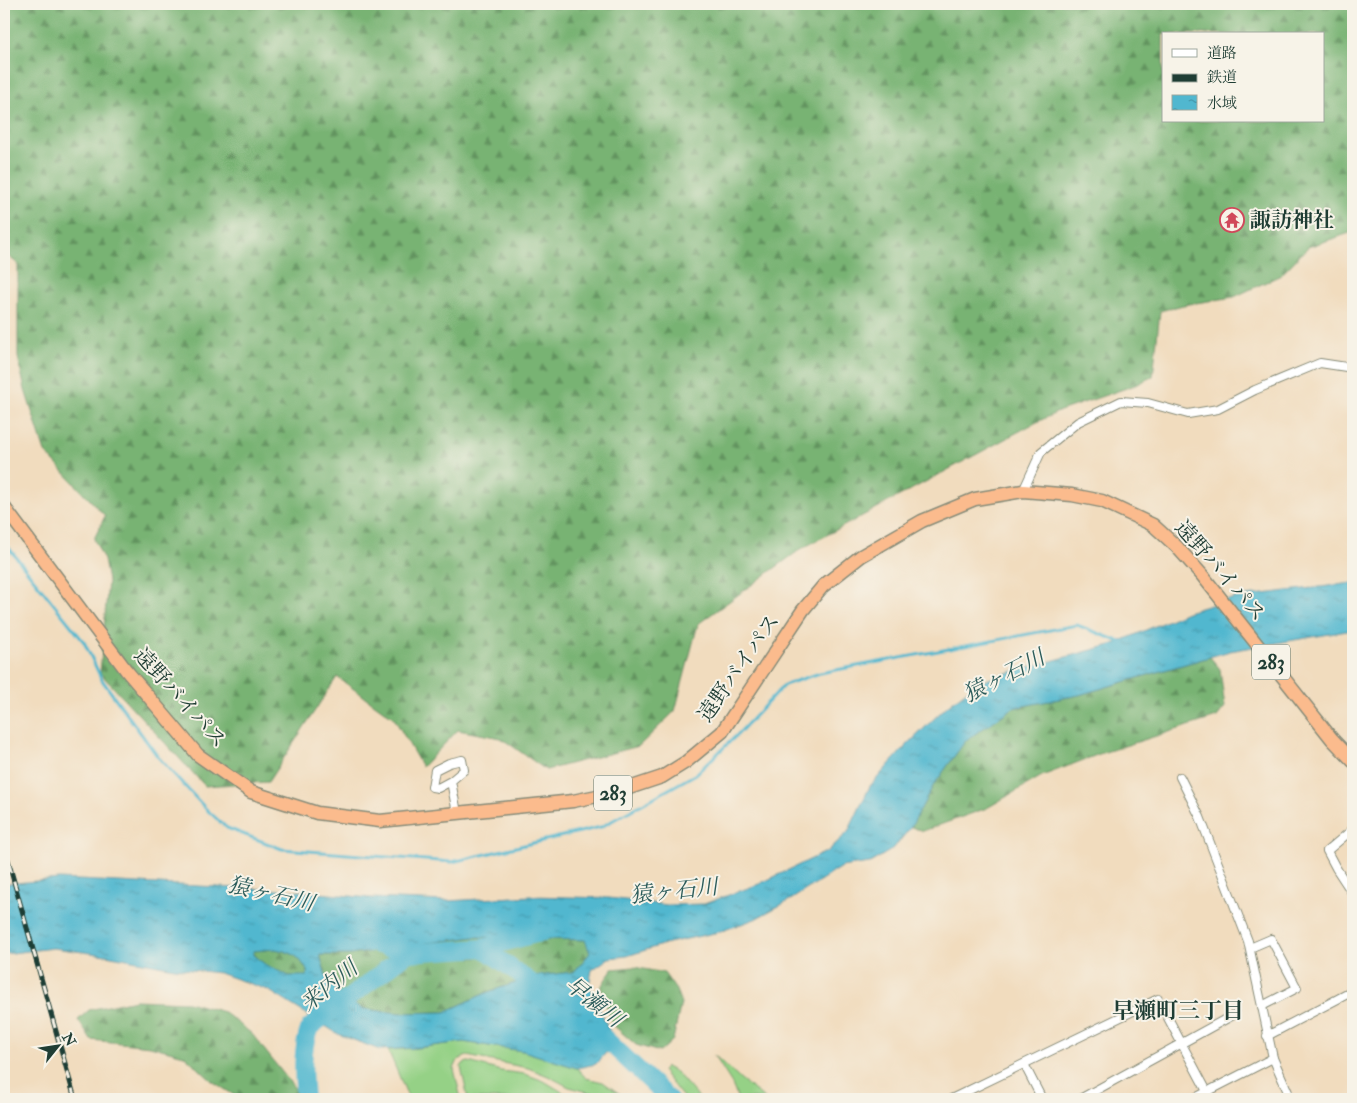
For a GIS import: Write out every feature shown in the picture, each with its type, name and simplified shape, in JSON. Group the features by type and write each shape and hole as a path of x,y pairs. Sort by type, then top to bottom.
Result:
{"highway":[{"name":"遠野バイパス","path":"4,507 126,670 198,755 251,792 317,813 380,821 573,801 617,792 662,776 686,762 722,732 803,610 823,586 861,556 922,521 975,499 1023,491 1072,495 1102,501 1153,525 1177,547 1209,585 1332,739 1353,770"},
{"name":"遠野バイパス","path":"1332,739 1353,761"}],"street":[{"path":"1023,491 1040,452 1078,422 1121,401 1148,403 1188,414 1218,409 1254,390 1320,363 1353,368"},
{"path":"462,760 464,770 452,781 438,788 432,787 435,770 462,760"},
{"path":"1180,776 1200,817 1250,948 1267,1036 1273,1058 1291,1099"},
{"path":"452,781 457,813"},
{"path":"1353,829 1328,851 1336,868 1353,894"},
{"path":"1250,948 1271,939 1297,988 1262,1006"},
{"path":"1267,1036 1353,992"},
{"path":"951,1099 960,1097 1158,999 1209,1096"},
{"path":"1080,1099 1234,1014"},
{"path":"1193,1099 1209,1096 1273,1058"},
{"path":"1024,1064 1042,1099"}],"green space":[{"path":"4,4 1353,4 1353,232 1308,247 1281,275 1234,297 1183,305 1160,311 1153,376 1138,384 1060,411 1031,425 801,549 698,624 675,711 639,746 546,770 501,738 458,730 422,767 394,718 337,677 268,782 205,786 100,673 108,581 104,560 94,539 105,516 45,452 25,390 18,357 18,264 4,253"},
{"path":"1210,657 1220,669 1225,707 1217,717 1102,753 1042,776 987,808 923,831 911,827 933,786 966,740 1013,708 1079,695"},
{"path":"474,937 586,940 590,954 574,972 536,976 488,992 445,1012 400,1013 363,1009 342,997 326,976 320,955 350,955"},
{"path":"275,949 287,952 298,958 308,972 307,977 289,976 266,965 253,955 253,951"},
{"path":"634,967 664,973 676,990 681,1003 673,1040 660,1052 636,1045 612,1024 601,987 612,969"},
{"path":"135,1000 188,1002 224,1012 252,1034 297,1091 298,1099 240,1099 212,1081 184,1055 150,1046 91,1040 78,1020 89,1010"},
{"path":"463,1042 523,1051 577,1068 586,1078 603,1082 627,1099 608,1099 569,1087 528,1068 467,1056 458,1060 454,1069 461,1099 409,1099 388,1050"},
{"path":"714,1055 742,1081 766,1099 738,1099 731,1082"},
{"path":"469,1062 501,1071 525,1074 544,1081 564,1093 587,1099 468,1099 461,1067 464,1063"},
{"path":"666,1067 676,1072 700,1099 685,1099 662,1071"}],"water":[{"path":"1353,583 1353,630 1230,651 1079,695 1013,708 966,740 933,786 911,827 893,849 870,863 841,867 792,899 755,919 719,932 668,943 627,956 609,958 592,970 589,985 615,1043 596,1064 577,1068 523,1051 463,1042 380,1050 338,1034 268,990 219,973 174,968 106,955 53,948 4,954 4,884 59,879 298,891 371,898 447,901 531,896 609,898 667,905 704,904 759,884 828,851 848,832 870,786 904,748 947,706 977,683 1114,644 1187,612 1238,597","holes":["474,937 585,940 590,953 574,972 536,976 488,992 445,1012 400,1013 363,1009 342,997 326,976 320,955 350,955","275,949 287,952 298,958 308,972 307,976 289,976 266,965 253,955 253,951"]}],"waterway":[{"path":"4,542 84,642 102,680 158,757 207,810 227,828 282,849 452,862 601,827 696,774 738,734 784,685 820,673 1077,625 1123,643"},
{"name":"猿ヶ石川","path":"368,942 408,953 483,948 543,932"},
{"name":"早瀬川","path":"483,948 546,993"},
{"name":"来内川","path":"305,1099 304,1053 310,1027 408,953"},
{"name":"早瀬川","path":"595,1029 669,1099"}],"railway":[{"path":"4,846 75,1099"}],"place":[{"name":"諏訪神社","path":"1232,220"}],"district":[{"name":"早瀬町三丁目","path":"1178,1011"}]}
